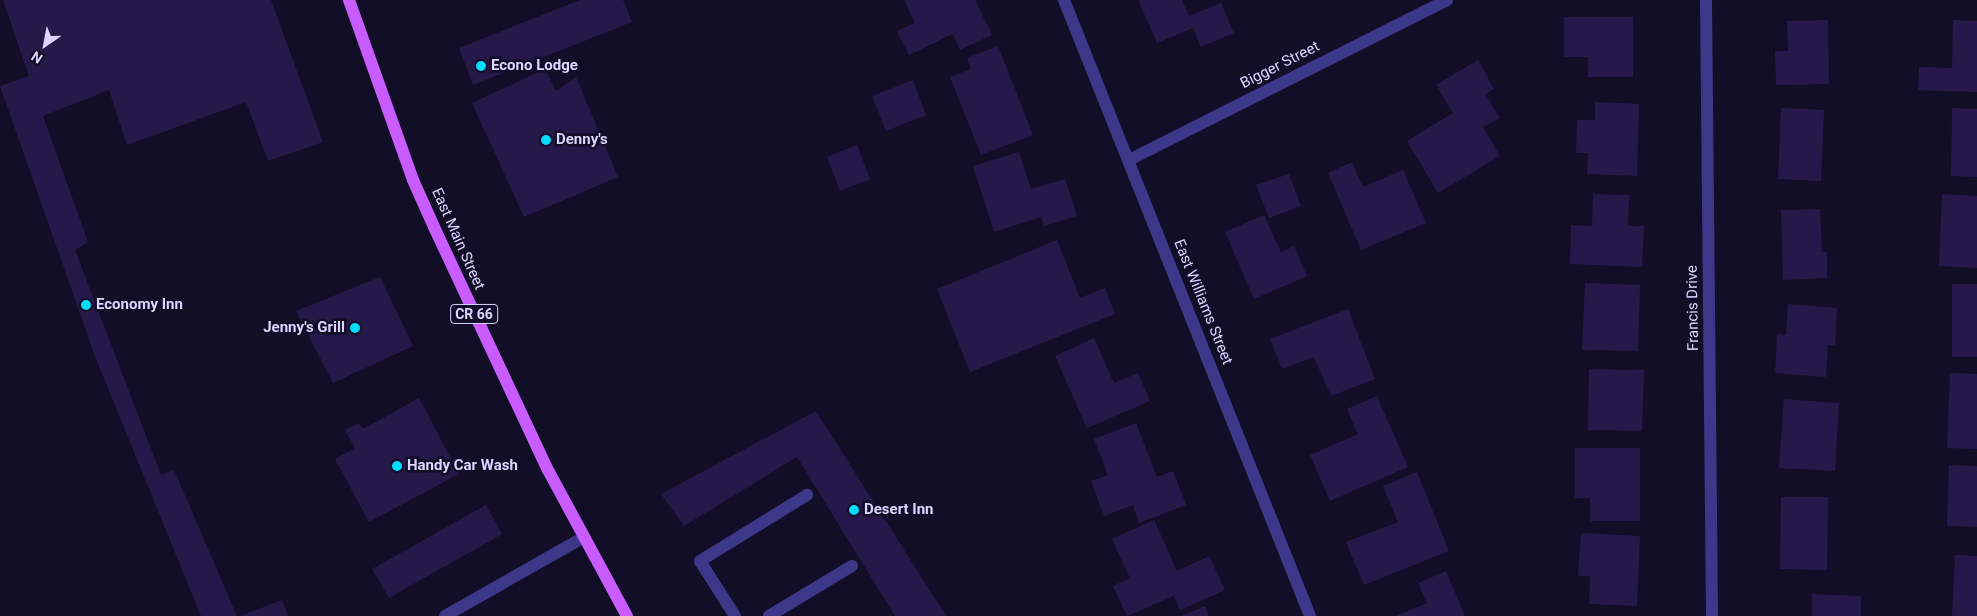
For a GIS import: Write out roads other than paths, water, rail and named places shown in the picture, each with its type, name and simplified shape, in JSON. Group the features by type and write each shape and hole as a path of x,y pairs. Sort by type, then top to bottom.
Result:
{"main road":[{"name":"East Main Street","path":"349,0 413,180 486,342 584,537 627,616"}],"street":[{"name":"East Williams Street","path":"1064,0 1310,616"},
{"name":"Bigger Street","path":"1129,160 1447,0"},
{"name":"Francis Drive","path":"1706,0 1712,616"},
{"path":"735,616 700,561 807,495"},
{"path":"446,616 584,537"},
{"path":"769,616 852,566"}],"place":[{"name":"Econo Lodge","path":"481,66"},
{"name":"Denny's","path":"546,140"},
{"name":"Economy Inn","path":"86,305"},
{"name":"Jenny's Grill","path":"355,328"},
{"name":"Handy Car Wash","path":"397,466"},
{"name":"Desert Inn","path":"854,510"}]}
